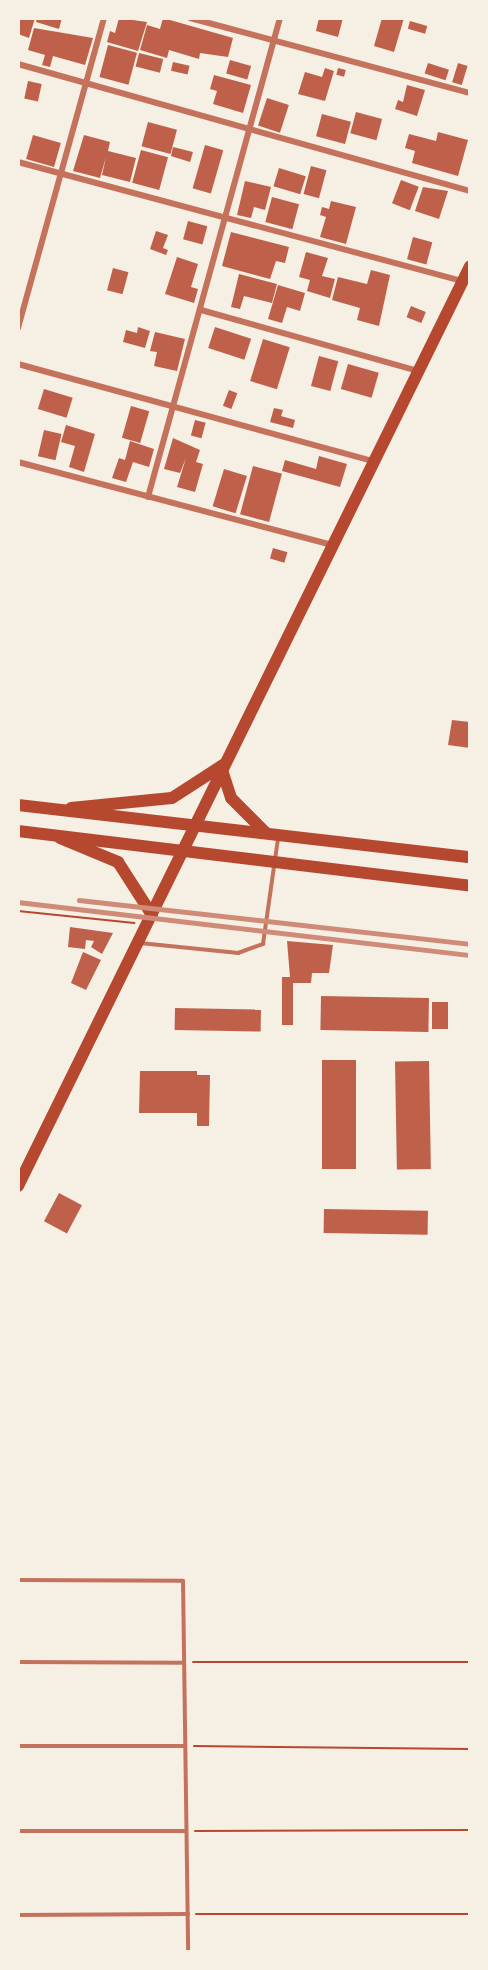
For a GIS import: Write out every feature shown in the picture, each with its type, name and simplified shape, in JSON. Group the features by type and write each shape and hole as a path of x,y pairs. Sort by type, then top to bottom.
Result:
{"main road":[{"path":"18,1186 151,920 182,849 197,824 470,266"},
{"path":"57,810 172,798 223,767"},
{"path":"223,767 231,798 265,832"},
{"path":"18,805 470,857"},
{"path":"18,831 182,849 470,886"},
{"path":"53,835 118,862 151,920"}],"street":[{"path":"18,328 104,18"},
{"path":"190,18 470,93"},
{"path":"148,497 280,18"},
{"path":"18,64 470,191"},
{"path":"18,162 463,281"},
{"path":"201,310 418,371"},
{"path":"18,364 175,404 373,461"},
{"path":"18,462 332,545"}],"lane":[{"path":"139,943 238,953 263,944 279,834"},
{"path":"18,1580 183,1581 188,1952"},
{"path":"18,1662 184,1662"},
{"path":"18,1746 185,1746"},
{"path":"18,1831 186,1831"},
{"path":"18,1915 188,1914"}],"path":[{"path":"18,910 151,920"},
{"path":"184,1662 470,1662"},
{"path":"185,1746 470,1749"},
{"path":"186,1831 470,1830"},
{"path":"188,1914 470,1914"}],"building":[{"path":"19,18 35,18 29,38 18,34"},
{"path":"37,18 62,18 59,29 36,22"},
{"path":"119,18 147,22 138,51 107,42 110,31 115,33"},
{"path":"163,18 233,38 228,57 200,53 199,59 169,50 167,58 140,50 147,25 160,29"},
{"path":"319,18 343,18 338,37 316,31"},
{"path":"382,18 404,18 394,52 374,46"},
{"path":"410,21 427,26 425,34 408,29"},
{"path":"34,28 93,38 85,65 53,56 50,67 42,65 45,55 28,50"},
{"path":"108,45 137,53 128,85 99,77"},
{"path":"139,53 163,59 160,73 136,67"},
{"path":"230,60 251,66 247,80 226,73"},
{"path":"173,62 190,66 188,75 171,71"},
{"path":"428,63 449,70 446,80 425,73"},
{"path":"458,63 468,66 462,85 452,82"},
{"path":"325,68 334,71 325,101 298,94 305,72 322,77"},
{"path":"338,68 346,70 344,77 336,75"},
{"path":"214,75 251,85 243,113 213,104 217,91 210,89"},
{"path":"28,81 42,84 38,102 24,99"},
{"path":"407,85 425,90 417,116 395,109 398,100 403,102"},
{"path":"267,98 289,105 280,133 258,126"},
{"path":"356,112 382,119 376,140 350,133"},
{"path":"322,114 351,122 345,144 316,136"},
{"path":"148,122 177,130 171,154 142,146"},
{"path":"438,132 468,140 458,176 412,163 415,151 405,148 409,134 436,141"},
{"path":"33,135 61,143 54,167 26,159"},
{"path":"84,135 110,142 108,151 136,158 130,182 102,175 106,157 100,178 73,171"},
{"path":"205,145 223,150 211,193 193,188"},
{"path":"173,147 193,152 190,162 171,156"},
{"path":"141,150 168,157 159,190 132,183"},
{"path":"311,166 326,170 319,198 303,194"},
{"path":"279,168 306,176 300,194 273,186"},
{"path":"401,180 419,187 410,210 392,203"},
{"path":"245,181 271,187 265,210 254,207 251,218 237,215"},
{"path":"423,187 448,191 439,219 415,211"},
{"path":"272,197 299,204 292,229 265,222"},
{"path":"331,201 356,207 346,244 320,237 326,217 320,215 322,207 329,209"},
{"path":"188,221 207,226 202,245 183,239"},
{"path":"156,231 168,235 163,248 168,250 166,255 150,249"},
{"path":"231,232 289,247 285,263 276,261 270,279 222,266"},
{"path":"413,237 432,242 426,264 407,259"},
{"path":"306,252 328,258 322,276 335,279 330,298 307,291 310,280 299,277"},
{"path":"177,257 198,264 191,287 198,289 194,303 165,294"},
{"path":"113,268 128,272 123,294 107,290"},
{"path":"371,270 390,275 379,326 357,320 360,308 332,300 338,277 367,284"},
{"path":"239,274 277,284 272,303 244,296 240,309 231,307"},
{"path":"278,285 305,293 300,311 287,307 282,323 268,319"},
{"path":"411,306 426,312 421,323 407,317"},
{"path":"138,327 150,331 145,348 123,342 126,330 137,333"},
{"path":"215,327 251,339 244,360 208,348"},
{"path":"155,332 185,339 177,371 154,366 157,352 150,351"},
{"path":"263,339 290,347 277,389 250,381"},
{"path":"319,356 338,361 330,391 311,386"},
{"path":"348,364 379,373 372,398 341,389"},
{"path":"44,389 73,398 67,418 38,409"},
{"path":"229,390 237,393 231,409 223,406"},
{"path":"131,406 149,411 140,443 122,438"},
{"path":"274,408 283,410 281,416 295,420 293,428 270,422"},
{"path":"195,420 206,423 201,438 191,435"},
{"path":"66,425 95,434 84,472 69,467 75,446 61,442"},
{"path":"44,430 62,434 55,460 38,456"},
{"path":"173,438 200,450 196,462 203,464 195,492 177,487 186,458 180,473 164,469"},
{"path":"130,441 154,449 149,467 133,462 126,482 112,478 119,458 125,460"},
{"path":"319,456 347,464 340,487 282,471 285,460 316,469"},
{"path":"253,466 282,474 269,522 240,514"},
{"path":"224,469 247,476 236,513 213,506"},
{"path":"273,548 287,552 284,563 270,559"},
{"path":"452,720 470,722 470,748 448,745"},
{"path":"70,927 113,933 102,954 91,947 94,941 86,940 85,949 68,947"},
{"path":"287,941 333,945 329,973 312,973 311,983 293,983 293,1025 282,1025 282,977 290,977"},
{"path":"83,952 101,960 86,990 71,983"},
{"path":"321,996 429,998 428,1032 320,1030"},
{"path":"432,1002 448,1002 448,1029 432,1029"},
{"path":"175,1008 261,1010 261,1031 175,1030"},
{"path":"322,1060 356,1060 356,1169 322,1169"},
{"path":"429,1061 431,1169 397,1170 395,1062"},
{"path":"140,1071 197,1071 197,1075 210,1075 209,1126 197,1126 197,1113 139,1113"},
{"path":"59,1193 82,1205 67,1233 44,1221"},
{"path":"324,1209 428,1211 428,1235 324,1233"}],"railway":[{"path":"79,900 470,944"},
{"path":"18,902 470,955"}]}
